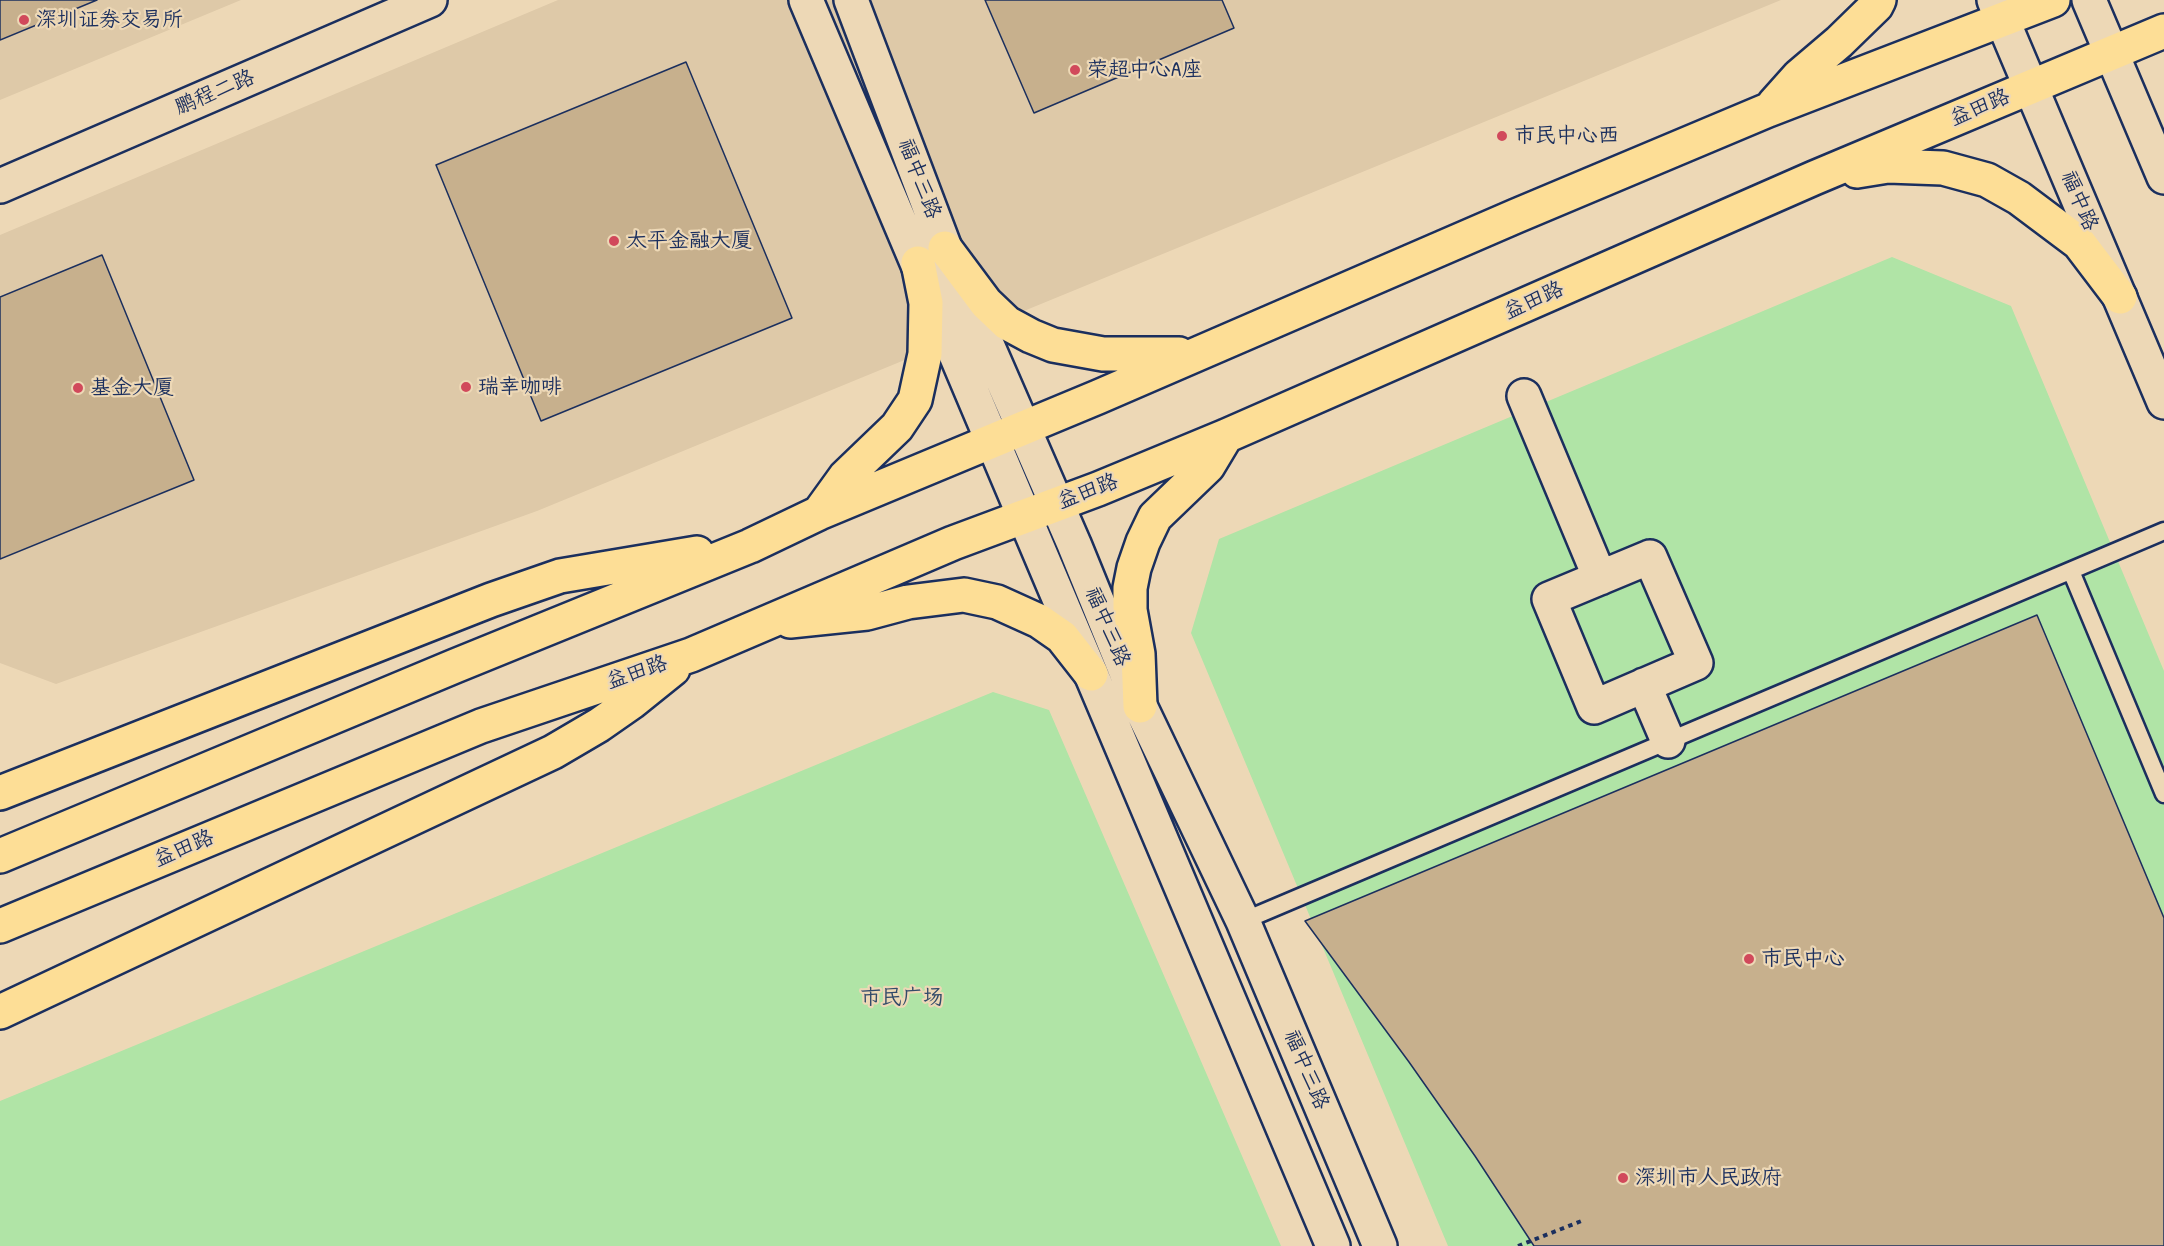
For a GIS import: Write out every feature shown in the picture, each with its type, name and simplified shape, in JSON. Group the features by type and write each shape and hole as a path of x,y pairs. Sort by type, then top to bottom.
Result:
{"main road":[{"path":"1768,110 1798,76 1839,42 1879,0"},
{"path":"0,856 750,546 819,513 1024,428 1998,10 2053,0"},
{"name":"益田路","path":"0,926 481,726 691,655 953,543 1226,436 1814,178 2164,31"},
{"path":"1814,178 1888,166 1943,168 1987,180 2019,198 2079,243 2120,297"},
{"path":"932,255 1007,323 1053,345 1103,354 1131,356 1196,354"},
{"path":"819,513 845,477 897,427 915,400 926,354 926,303 932,255"},
{"path":"1140,706 1138,654 1130,610 1130,588 1134,568 1155,517 1208,466 1226,436"},
{"path":"0,793 492,600 560,576 623,564 750,546"},
{"path":"764,622 831,618 867,613 908,602 964,595 998,602 1039,621 1062,637 1091,674"},
{"path":"0,1012 553,753 632,702 691,655"},
{"path":"0,777 61,769"}],"street":[{"name":"鹏程二路","path":"0,186 430,0"},
{"name":"福中三路","path":"806,0 932,255 1024,428 1140,706 1243,921 1380,1246"},
{"name":"福中三路","path":"851,0 993,441 1333,1246"},
{"path":"2089,0 2164,177"},
{"name":"福中路","path":"1998,10 2164,402"},
{"path":"1524,396 1600,578"},
{"path":"1650,557 1696,663 1594,707 1549,599 1600,578 1650,557"},
{"path":"1644,685 1668,741"}],"lane":[{"path":"1243,921 2164,531"},
{"path":"2071,570 2164,794"}],"path":[{"path":"1518,1246 1584,1220"}],"shaded area":[{"name":"深圳证券交易所","path":"0,0 241,0 0,100"},
{"path":"558,0 1781,0 537,511 56,684 0,663 0,235"}],"green space":[{"path":"1892,257 2011,306 2164,671 2164,1246 1448,1246 1191,633 1219,539"},
{"name":"市民广场","path":"993,692 1049,710 1281,1246 0,1246 0,1101"}],"building":[{"name":"深圳证券交易所","path":"0,0 97,0 0,40"},
{"name":"荣超中心A座","path":"985,0 1222,0 1234,28 1034,113"},
{"name":"太平金融大厦","path":"686,62 792,318 541,421 436,165"},
{"name":"基金大厦","path":"102,255 194,480 0,559 0,297"},
{"name":"市民中心","path":"2037,615 2164,918 2164,1246 1534,1246 1409,1062 1305,921"}],"place":[{"name":"深圳证券交易所","path":"24,20"},
{"name":"荣超中心A座","path":"1075,70"},
{"name":"市民中心西","path":"1502,136"},
{"name":"太平金融大厦","path":"614,241"},
{"name":"瑞幸咖啡","path":"466,387"},
{"name":"基金大厦","path":"78,388"},
{"name":"市民中心","path":"1749,959"},
{"name":"深圳市人民政府","path":"1623,1178"}]}
